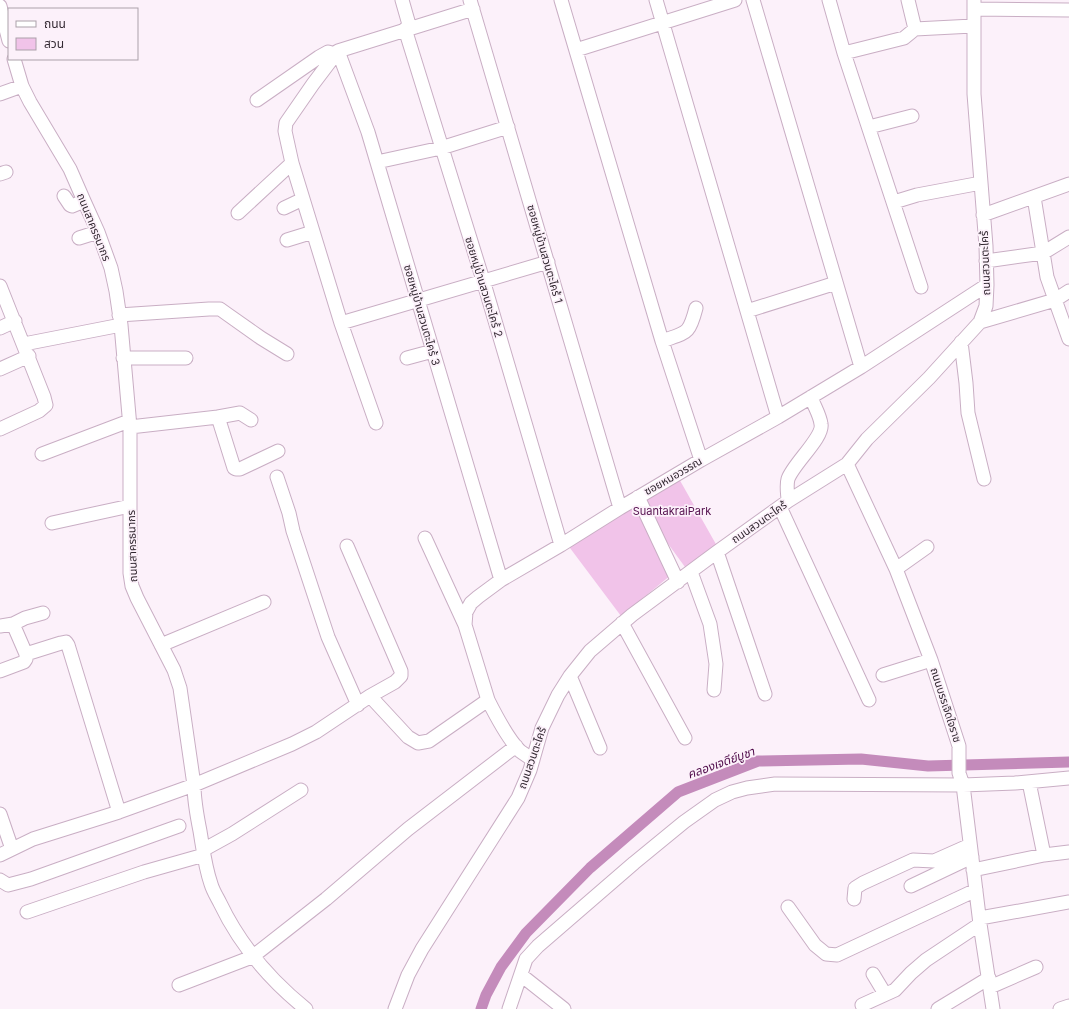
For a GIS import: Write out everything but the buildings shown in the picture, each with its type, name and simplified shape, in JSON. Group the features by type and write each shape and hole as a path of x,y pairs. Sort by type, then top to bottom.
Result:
{"street":[{"name":"ซอยหมู่บ้านสวนตะไคร้ 2","path":"402,0 408,29 441,148 483,280 561,546"},
{"path":"561,0 662,341 701,460"},
{"path":"656,0 778,417"},
{"path":"576,50 735,0"},
{"path":"752,0 861,367"},
{"path":"829,0 844,53 921,287"},
{"path":"908,0 915,29"},
{"path":"257,100 328,52 337,53 408,29 471,5"},
{"name":"ซอยหมู่บ้านสวนตะไคร้ 1","path":"471,5 620,508"},
{"path":"974,5 1069,10"},
{"name":"ถนนสวนตะไคร้","path":"395,1009 408,975 422,949 518,798 533,760 542,728 558,695 570,676 590,651 622,623 717,552 784,504 847,464 867,439 929,378 980,322 986,306 987,285 974,94 974,5"},
{"path":"0,6 8,37"},
{"path":"844,53 904,38 915,29 973,26"},
{"path":"337,53 286,123 284,131 292,163 340,323 376,423"},
{"name":"ซอยหมู่บ้านสวนตะไคร้ 3","path":"337,53 368,132 501,580"},
{"name":"ถนนสาครธนากร","path":"14,60 22,86 70,169 98,232 116,292 130,424 130,573 132,586 174,670 180,688 194,785 194,796 203,853 211,885 226,916 252,957 289,996 306,1009"},
{"path":"0,94 22,86"},
{"path":"869,127 912,116"},
{"path":"376,162 441,148 508,127"},
{"path":"238,213 292,163"},
{"path":"894,202 917,195 981,183"},
{"path":"983,215 1069,184"},
{"path":"64,196 70,205 84,201"},
{"path":"1034,197 1047,277 1069,339"},
{"path":"284,208 303,200"},
{"path":"79,238 98,232"},
{"path":"287,240 313,232"},
{"path":"986,261 1043,253 1069,237"},
{"path":"340,323 548,262"},
{"path":"747,311 836,283"},
{"name":"ซอยหมอวรรณ","path":"465,625 466,612 478,596 501,580 561,546 638,497 778,417 861,367 987,285"},
{"path":"0,286 29,356 46,405 39,411 0,429"},
{"path":"980,322 1055,300 1069,291"},
{"path":"662,341 683,334 689,329 692,324 696,308"},
{"path":"24,344 120,320 209,309 220,309 261,338 287,354"},
{"path":"0,328 15,321"},
{"path":"961,342 968,414 984,479"},
{"path":"407,358 433,351"},
{"path":"0,369 29,356"},
{"path":"123,358 186,358"},
{"path":"811,397 822,424 821,430 800,459 788,480 784,504 869,700"},
{"path":"42,454 130,424 218,417 240,413 251,420"},
{"path":"218,417 234,468 240,469 278,450"},
{"name":"ถนนบรรเจิดใจราช","path":"847,464 896,569 931,660 959,746 961,779 989,983 991,1008"},
{"path":"277,477 328,637 358,705"},
{"path":"638,497 678,582"},
{"path":"52,523 130,506"},
{"path":"425,538 465,625 488,700 516,746 533,760"},
{"path":"0,814 6,852 33,839 119,812 194,785 292,744 316,732 394,682 400,676 401,670 347,546"},
{"path":"896,569 927,546"},
{"path":"717,552 765,694"},
{"path":"691,572 710,624 716,664 714,690"},
{"path":"161,645 264,602"},
{"path":"0,671 24,662 26,659 26,654 6,625 25,618 43,614"},
{"path":"622,623 685,738"},
{"path":"26,654 61,643 66,642 68,645 119,812"},
{"path":"883,675 931,660"},
{"path":"570,676 600,748"},
{"path":"370,696 408,737 418,743 429,741 488,700"},
{"path":"179,985 252,957 326,899 408,829 516,746"},
{"path":"509,1009 526,959 538,946 684,822 716,800 732,792 775,784 961,779 1029,782 1069,778"},
{"path":"1029,782 1044,855"},
{"path":"26,912 203,853 301,790"},
{"path":"0,880 8,885 31,880 179,826"},
{"path":"854,900 855,888 913,860 934,861 972,857 1044,855 1069,852"},
{"path":"911,886 972,857"},
{"path":"788,907 815,945 826,954 837,955 976,890"},
{"path":"862,1006 895,990 926,960 980,921 1069,902"},
{"path":"938,1009 989,983 1036,967"},
{"path":"873,974 885,994"},
{"path":"521,975 564,1009"},
{"path":"289,996 289,1009"},
{"path":"1060,1009 1069,1006"}],"green space":[{"name":"SuantakraiPark","path":"678,477 717,546 685,567 639,504 671,575 621,616 567,544"}],"waterway":[{"name":"คลองเจดีย์บูชา","path":"481,1009 486,995 501,967 526,933 590,868 678,792 758,761 861,759 928,766 1069,762"}]}
